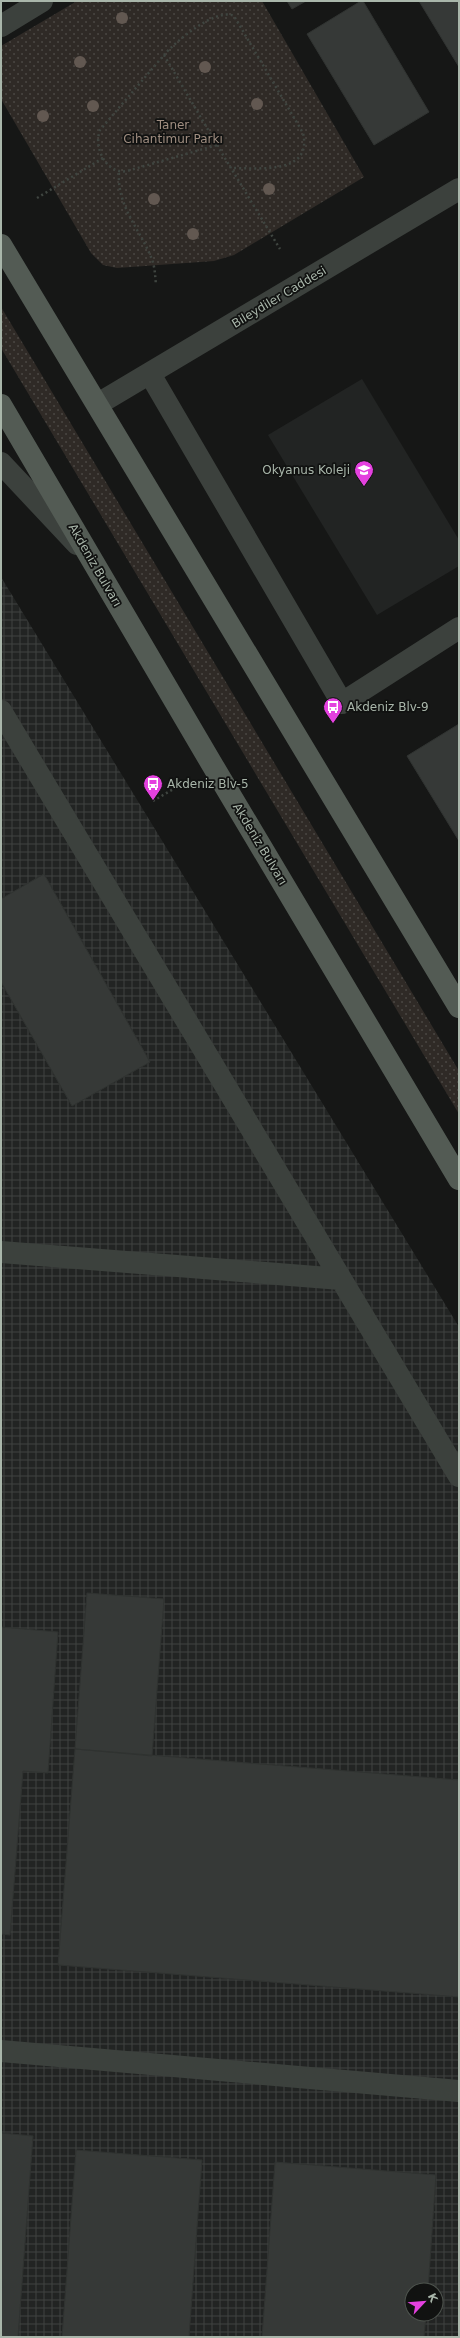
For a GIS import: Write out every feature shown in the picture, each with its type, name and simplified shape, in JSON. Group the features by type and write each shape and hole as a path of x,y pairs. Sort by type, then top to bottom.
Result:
{"main road":[{"path":"1,245 459,1006"},
{"name":"Akdeniz Bulvarı","path":"1,405 213,766 459,1179"}],"street":[{"path":"1,26 42,1"},
{"name":"Bileydiler Caddesi","path":"98,404 459,189"},
{"path":"150,374 342,703 459,628"},
{"path":"1,463 93,561"},
{"path":"1,710 459,1476"},
{"path":"1,1252 341,1279"},
{"path":"1,2051 459,2091"}],"path":[{"path":"217,145 119,173 112,170 103,158 98,142 100,130 179,39 213,18 228,13 234,16 303,133 306,144 302,155 287,165 270,168 231,168"},
{"path":"164,55 280,249"},
{"path":"37,198 103,158"},
{"path":"119,173 118,186 122,201 151,257 156,285"},
{"path":"153,800 213,766"}],"shaded area":[{"name":"Okyanus Koleji","path":"362,379 459,540 459,566 377,615 268,435"},
{"path":"1,577 459,1327 459,2337 1,2337"}],"green space":[{"name":"Taner Cihantimur Parkı","path":"77,1 262,1 364,177 234,255 214,261 117,268 103,265 91,253 1,99 1,46"},
{"path":"1,307 459,1071 459,1114 1,348"}],"building":[{"path":"287,1 306,1 292,9"},
{"path":"363,1 429,112 374,145 307,34"},
{"path":"419,1 459,1 459,67"},
{"path":"459,724 459,841 407,756"},
{"path":"44,874 150,1062 72,1106 1,982 1,899"},
{"path":"87,1593 164,1599 152,1756 75,1749"},
{"path":"1,1627 58,1632 48,1773 23,1771 10,1935 1,1934"},
{"path":"75,1749 459,1780 459,1997 58,1965"},
{"path":"1,2133 33,2136 18,2337 1,2337"},
{"path":"76,2150 202,2160 189,2337 62,2337"},
{"path":"275,2162 436,2175 429,2282 404,2282 404,2322 425,2322 424,2337 262,2337"}],"place":[{"name":"Okyanus Koleji","path":"364,487"},
{"name":"Akdeniz Blv-9","path":"333,724"},
{"name":"Akdeniz Blv-5","path":"153,801"}]}
